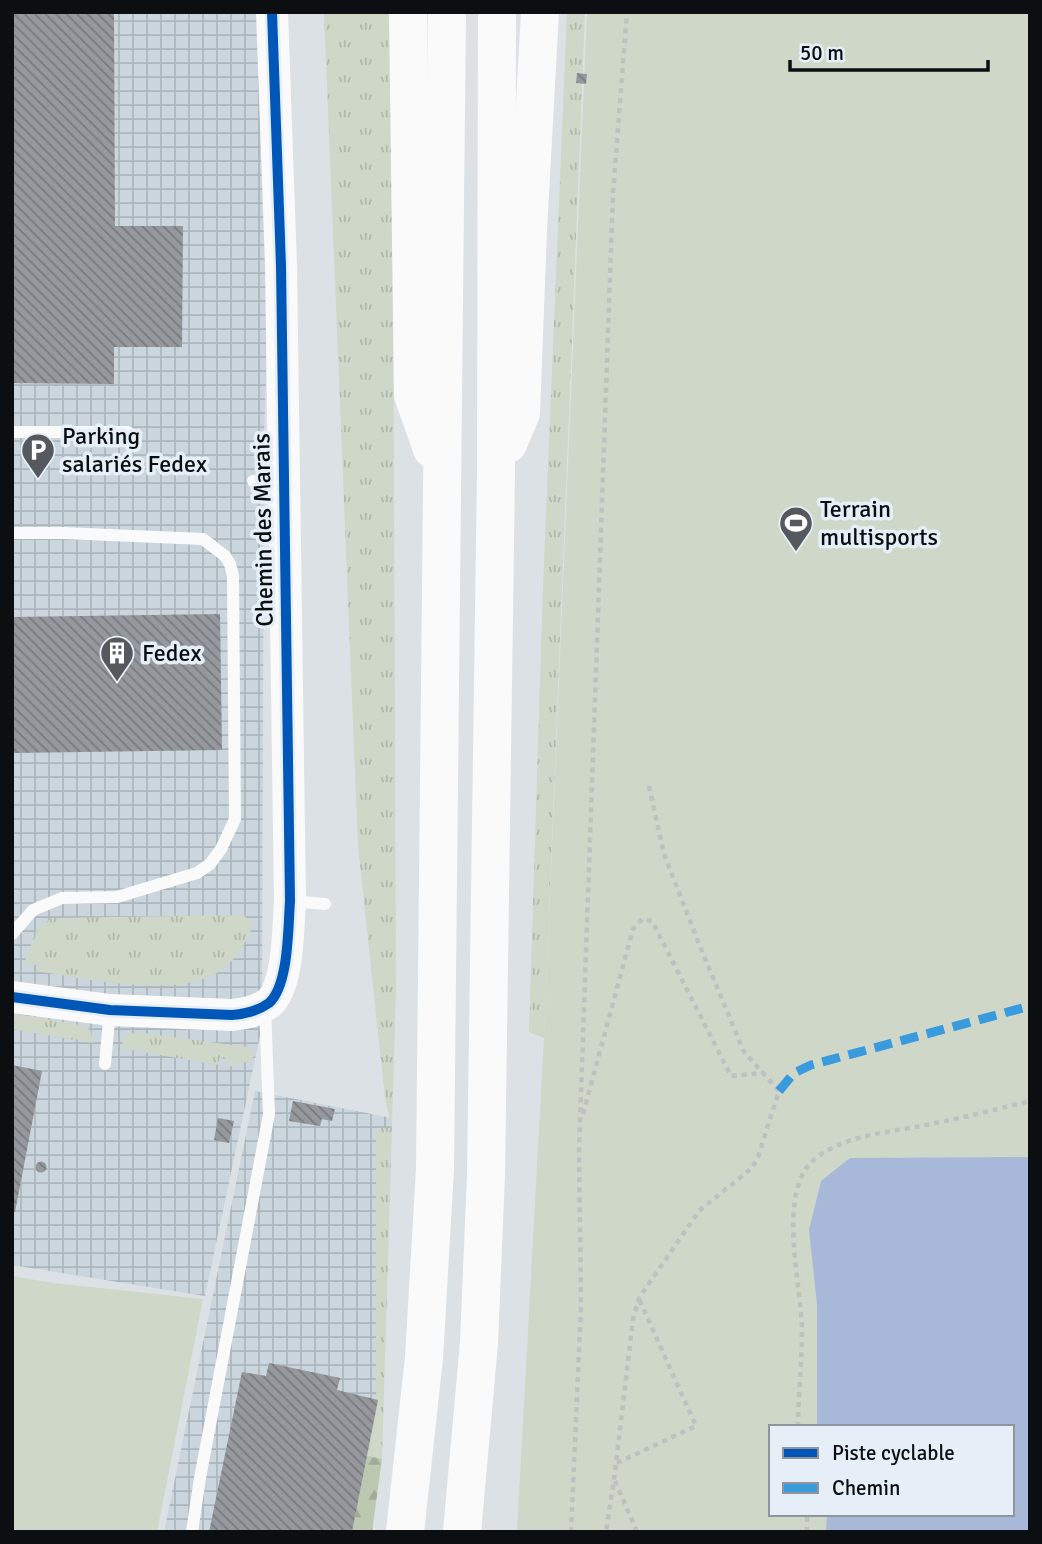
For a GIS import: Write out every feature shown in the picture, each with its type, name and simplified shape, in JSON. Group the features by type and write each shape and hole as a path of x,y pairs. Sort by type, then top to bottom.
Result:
{"highway":[{"path":"408,12 413,395 441,474"},
{"path":"405,1532 424,1358 435,1169 447,12"},
{"path":"462,1532 480,1343 486,1175 496,472 497,12"},
{"path":"496,472 521,413 540,12"}],"street":[{"name":"Chemin des Marais","path":"264,1006 275,995 283,977 290,901 268,481 281,279 272,12"},
{"path":"12,997 110,1010 232,1016 249,1013 264,1006"}],"lane":[{"path":"12,432 128,432"},
{"path":"12,533 203,539 225,556 233,576 235,819 221,849 210,864 197,873 117,897 62,898 33,910 12,934"},
{"path":"290,901 325,904"},
{"path":"192,1532 202,1465 269,1114 264,1006"},
{"path":"105,1063 110,1010"}],"path":[{"path":"571,1532 581,1306 579,1149 613,194 626,12"},
{"path":"606,1532 617,1464 633,1319 639,1298 699,1211 747,1174 758,1157 779,1091 744,1052 664,854 649,786"},
{"path":"581,1122 633,929 642,919 652,921 731,1076 763,1073"},
{"path":"798,1425 802,1331 794,1205 803,1172 823,1152 850,1139 1030,1101"},
{"path":"617,1464 696,1426 639,1298"},
{"path":"614,1480 637,1532"}],"shaded area":[{"path":"12,12 277,12 264,440 262,1026 205,1296 12,1265"},
{"path":"255,1091 392,1118 379,1458 366,1532 164,1532"}],"green space":[{"path":"324,12 392,12 396,991 392,1128 385,1098 358,846"},
{"path":"567,12 585,12 544,1038 529,1032 543,586"},
{"name":"Terrain multisports","path":"587,12 1030,12 1030,1532 517,1532 544,1038"},
{"path":"244,915 253,925 238,954 220,971 195,982 150,986 126,984 36,971 37,965 24,963 37,929 52,918"},
{"path":"12,1013 85,1026 91,1031 93,1043 12,1029"},
{"path":"135,1032 246,1047 252,1049 254,1056 250,1061 228,1067 229,1060 220,1058 217,1065 143,1052 143,1049 137,1048 137,1051 120,1048 126,1036"},
{"path":"376,1128 392,1128 382,1459 367,1456 376,1400"},
{"path":"12,1276 203,1299 157,1532 12,1532"},
{"path":"367,1456 382,1459 372,1532 352,1532"}],"water":[{"path":"1030,1157 1030,1532 826,1532 827,1516 1014,1516 1014,1425 817,1425 817,1304 809,1230 821,1181 850,1158"}],"building":[{"path":"12,12 114,12 115,226 183,226 182,347 114,347 114,384 12,383"},
{"path":"577,73 587,74 586,84 576,83"},
{"name":"Fedex","path":"220,614 222,750 12,753 12,617"},
{"path":"12,1065 42,1071 15,1212 12,1211"},
{"path":"293,1101 335,1109 332,1121 322,1119 320,1126 289,1121"},
{"path":"218,1118 234,1121 229,1143 214,1140"},
{"path":"41,1162 45,1163 45,1171 41,1172 37,1171 36,1167 37,1163"},
{"path":"269,1363 340,1378 337,1390 378,1400 352,1532 209,1532 242,1372 266,1376"}],"marked path":[{"path":"779,1091 794,1073 811,1065 1030,1006"}],"cycle path":[{"path":"12,997 110,1010 232,1015 251,1012 269,1003 276,995 284,970 290,901 281,266 272,12"}],"place":[{"name":"Parking salariés Fedex","path":"38,480"},
{"name":"Terrain multisports","path":"796,553"},
{"name":"Fedex","path":"117,683"}]}
